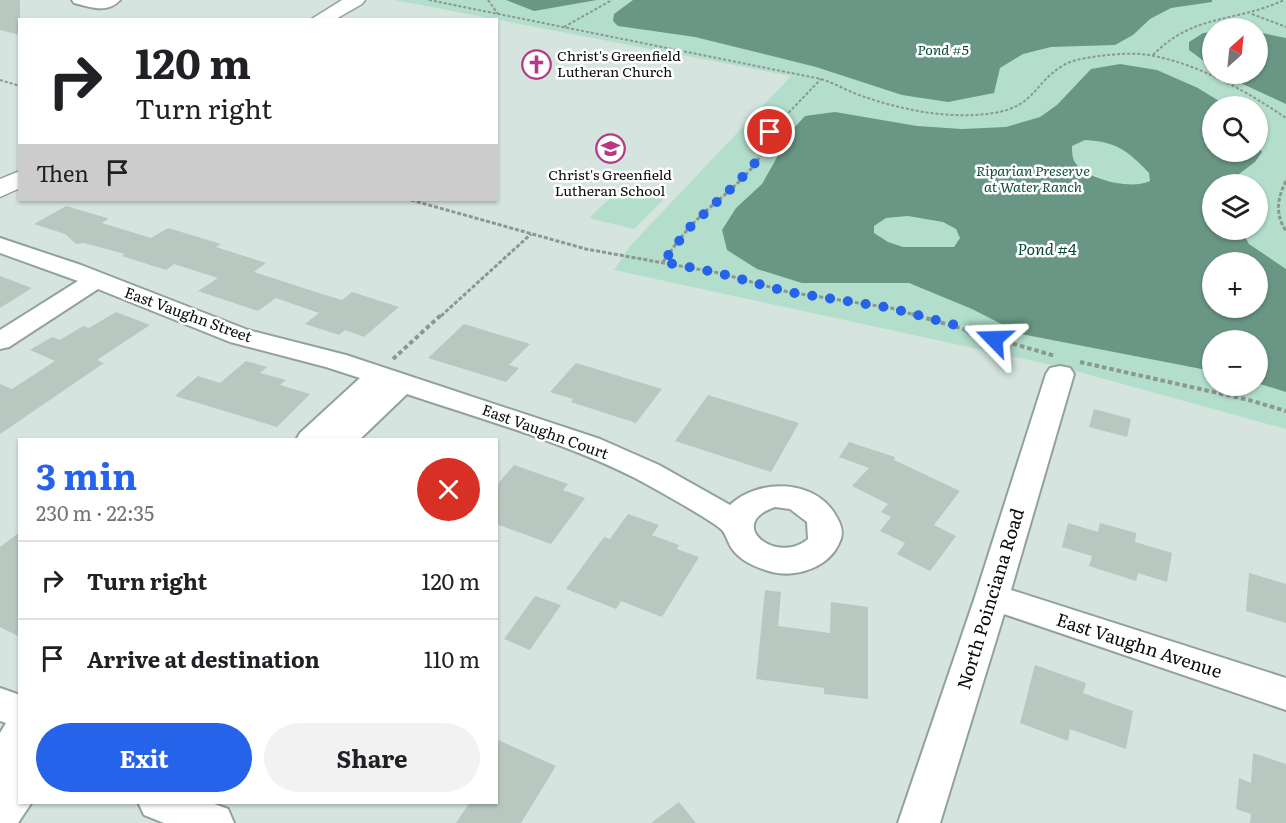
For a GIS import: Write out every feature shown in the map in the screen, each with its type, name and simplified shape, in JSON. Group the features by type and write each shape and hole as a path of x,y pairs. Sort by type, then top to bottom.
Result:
{"main road":[{"path":"323,18 356,0"},
{"path":"0,189 18,179"}],"street":[{"path":"80,0 107,2"},
{"name":"East Vaughn Street","path":"0,245 239,336 390,374"},
{"path":"0,341 96,280"},
{"name":"North Poinciana Road","path":"919,823 1066,364"},
{"path":"312,438 390,374"},
{"path":"342,438 390,374"},
{"name":"East Vaughn Court","path":"390,374 590,446 648,472 736,523"},
{"name":"East Vaughn Avenue","path":"992,597 1286,694"},
{"path":"0,704 18,711"},
{"path":"0,767 18,738"},
{"path":"0,815 18,789"},
{"path":"163,804 213,823"}],"path":[{"path":"429,0 821,79 860,95 918,111 955,114 1009,110 1030,100 1050,76 1078,59 1154,55 1243,93 1286,118"},
{"path":"488,0 499,14"},
{"path":"564,27 612,0"},
{"path":"1154,55 1167,39 1186,27 1251,14 1284,0"},
{"path":"1251,14 1286,27"},
{"path":"663,262 689,228 737,183 764,153 770,132 821,79"},
{"path":"0,80 18,85"},
{"path":"1286,181 1279,196 1277,216 1286,231"},
{"path":"415,201 619,256 719,273 788,292 891,308 1066,364 1249,400 1286,411"},
{"path":"390,374 531,234"}],"green space":[{"name":"Riparian Preserve at Water Ranch","path":"395,0 1286,0 1286,429 1061,367 614,270 631,245 791,76"},
{"path":"622,187 665,198 634,229 589,218"}],"water":[{"path":"506,0 597,0 534,11"},
{"name":"Pond #5","path":"633,0 1212,0 1212,2 1171,8 1150,19 1133,35 1115,45 1051,47 1023,54 1000,68 994,93 948,102 902,95 816,67 695,37 618,26 613,21 614,14"},
{"path":"1202,34 1202,60 1189,50 1189,42"},
{"path":"1268,34 1286,38 1286,104 1243,84 1268,84"},
{"name":"Pond #4","path":"1120,64 1157,70 1211,96 1202,96 1202,162 1255,162 1239,174 1202,174 1202,240 1247,240 1261,252 1202,252 1202,318 1268,318 1268,257 1286,269 1286,392 1268,386 1268,330 1202,330 1202,369 1021,334 972,309 909,283 802,283 757,269 727,250 722,230 736,208 762,184 793,129 805,116 835,112 917,126 962,129 1006,127 1040,117 1057,105 1091,69","holes":["1085,140 1114,145 1134,158 1149,173 1150,181 1142,184 1112,182 1091,175 1074,161 1072,146","908,216 943,222 956,229 960,238 954,247 903,247 888,242 874,233 874,226 886,218"]}],"building":[{"path":"0,0 20,0 18,34 0,30"},
{"path":"66,206 108,219 102,223 151,238 168,228 221,244 216,247 266,263 254,272 325,295 342,300 352,292 399,307 364,337 345,330 339,335 305,324 319,313 276,298 258,311 198,291 218,278 174,264 166,270 122,256 125,254 84,243 76,244 65,234 34,224"},
{"path":"0,276 32,288 0,308"},
{"path":"116,312 150,325 97,360 104,363 0,434 0,384 12,389 55,361 30,350 52,337 60,340 83,326 89,328"},
{"path":"464,324 530,344 509,365 519,368 506,382 428,358"},
{"path":"246,361 267,367 260,373 286,380 280,385 310,394 277,427 175,396 198,376 220,383"},
{"path":"576,363 662,389 636,423 571,402 573,399 550,392"},
{"path":"708,395 799,423 771,472 675,441"},
{"path":"1094,409 1131,419 1127,437 1089,427"},
{"path":"849,442 895,457 894,460 960,491 934,525 956,536 930,571 897,554 905,543 880,531 891,517 881,512 888,504 852,486 869,468 839,457"},
{"path":"514,465 568,484 563,490 585,498 551,544 498,525 498,484"},
{"path":"628,514 659,525 652,535 679,545 677,549 699,557 662,617 621,601 616,609 566,589 604,537 610,539"},
{"path":"1068,523 1098,532 1100,523 1136,533 1135,542 1172,553 1167,582 1138,573 1136,581 1089,566 1092,556 1062,547"},
{"path":"18,534 18,636 0,627 0,547"},
{"path":"1249,573 1286,584 1286,623 1246,611"},
{"path":"765,590 781,592 778,626 830,633 831,602 868,607 868,699 824,694 824,688 756,679"},
{"path":"535,596 561,605 530,650 504,639"},
{"path":"1035,665 1086,683 1083,693 1133,711 1126,749 1070,729 1068,741 1020,723"},
{"path":"498,740 556,766 521,823 456,823 469,804 498,804"},
{"path":"1253,753 1286,764 1286,823 1250,823 1251,814 1236,809 1239,778 1251,783"},
{"path":"679,802 696,823 651,823"}],"place":[{"name":"Christ's Greenfield Lutheran Church","path":"536,64"},
{"name":"Christ's Greenfield Lutheran School","path":"610,148"}],"route":[{"path":"770,132 764,153 727,193 714,202 689,228 663,262 719,273 788,292 918,314 994,339"}]}
